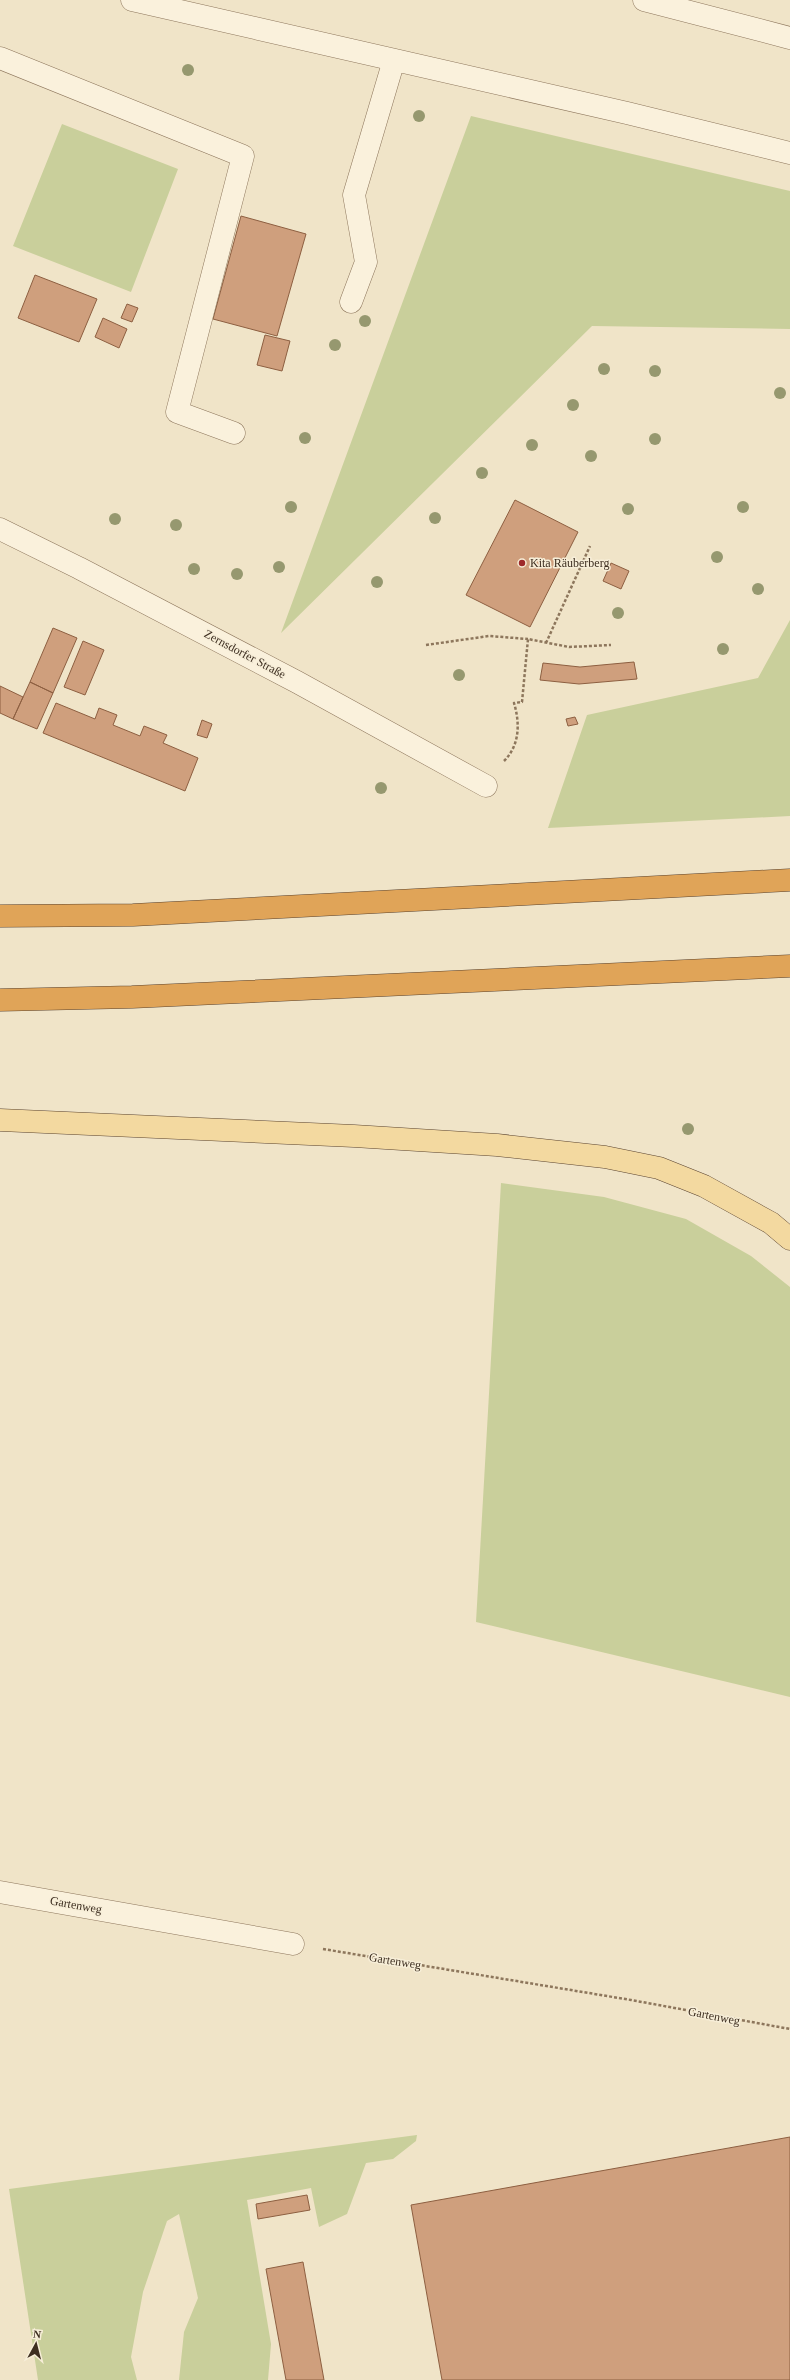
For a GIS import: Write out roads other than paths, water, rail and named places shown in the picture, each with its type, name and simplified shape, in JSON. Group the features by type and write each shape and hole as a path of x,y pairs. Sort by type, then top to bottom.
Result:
{"highway":[{"path":"0,916 133,915 790,880"},
{"path":"0,1000 132,997 790,966"}],"main road":[{"path":"0,1120 354,1136 497,1145 606,1157 659,1168 704,1186 771,1223 790,1239"}],"street":[{"path":"132,0 790,153"},
{"path":"644,0 790,38"},
{"path":"0,59 243,156 177,412 234,433"},
{"path":"351,302 366,262 354,195 394,60"},
{"name":"Zernsdorfer Straße","path":"0,529 79,568 297,682 486,786"},
{"name":"Gartenweg","path":"0,1892 293,1944"}],"place":[{"name":"Kita Räuberberg","path":"522,563"}]}
